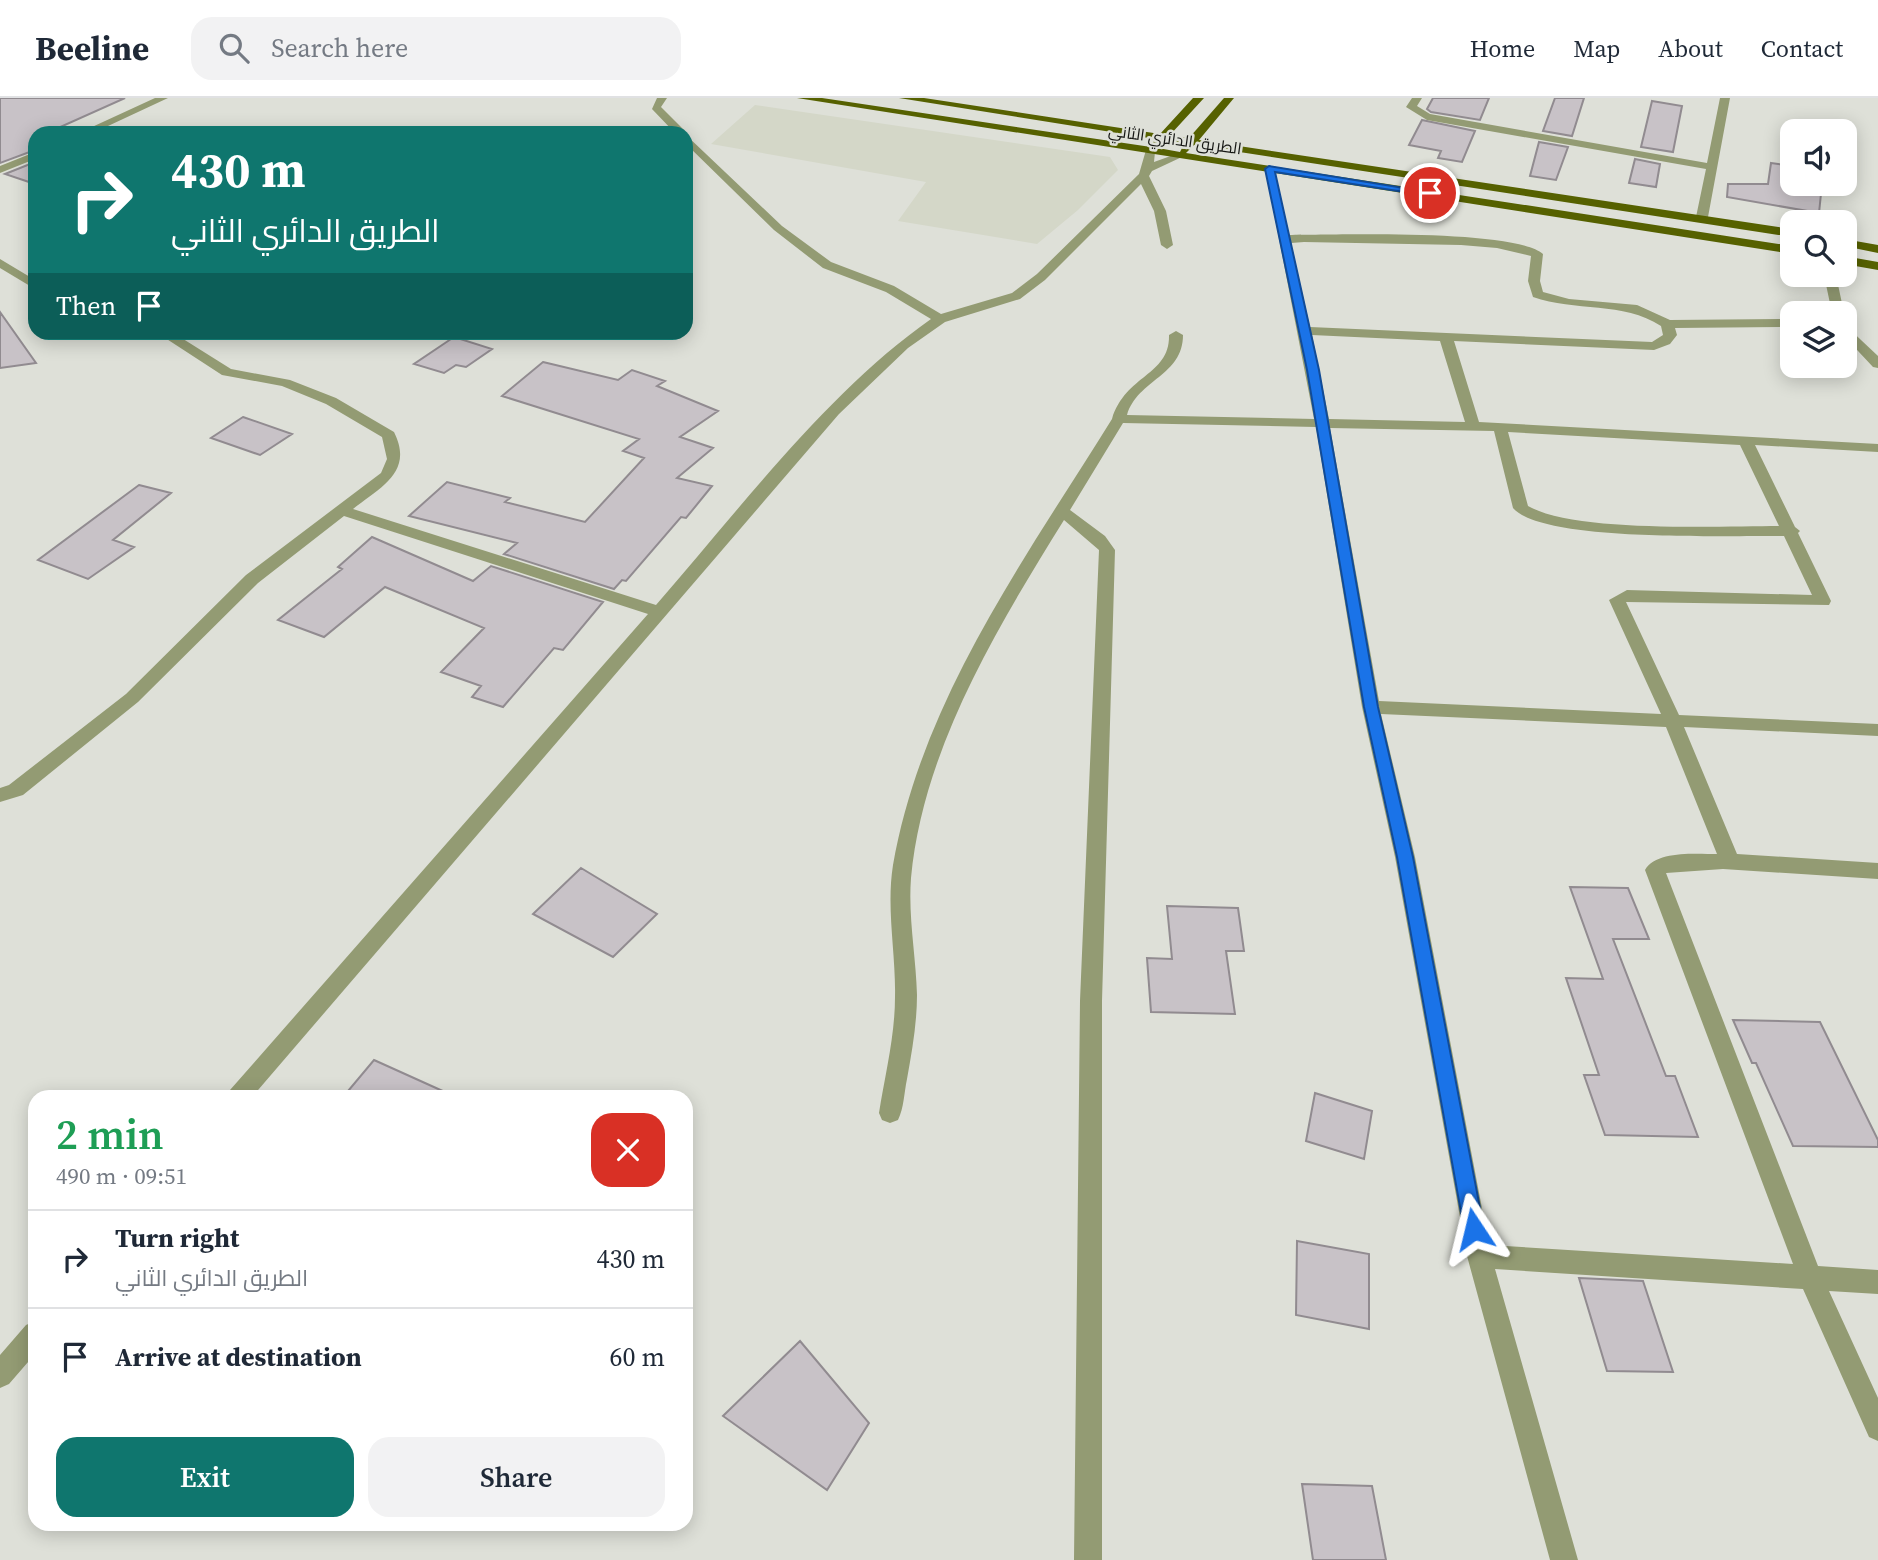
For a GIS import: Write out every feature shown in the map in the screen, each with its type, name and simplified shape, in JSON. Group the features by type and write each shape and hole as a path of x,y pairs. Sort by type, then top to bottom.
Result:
{"main road":[{"name":"الطريق الدائري الثاني","path":"802,98 1147,166 1179,156 1664,228 1780,248"},
{"name":"الطريق الدائري الثاني","path":"910,98 1190,144 1702,217 1780,231"},
{"path":"1147,166 1161,138 1199,98"},
{"path":"1179,156 1229,98"},
{"path":"1857,245 1878,249"},
{"path":"1857,262 1878,266"}],"street":[{"path":"100,126 163,98"},
{"path":"662,98 656,107 674,126"},
{"path":"1417,98 1411,107 1427,117 1712,167"},
{"path":"1702,217 1726,98"},
{"path":"693,145 778,228 827,265 890,289 940,319"},
{"path":"244,1090 656,611 834,411 904,345 940,319 1016,296 1041,277 1147,166 1179,156"},
{"path":"0,170 28,158"},
{"path":"1147,166 1167,245"},
{"path":"1269,169 1304,331 1371,707 1405,857 1479,1256 1564,1560"},
{"path":"1284,239 1460,242 1528,248 1537,254 1534,281 1538,294 1555,299 1642,309 1667,324 1670,335 1665,341 1654,346 1304,331"},
{"path":"0,263 28,281"},
{"path":"1667,324 1780,323"},
{"path":"890,1113 906,999 900,927 902,866 921,789 967,673 1039,547 1119,419 1122,406 1135,388 1175,355 1177,335"},
{"path":"1446,338 1473,426"},
{"path":"0,796 16,790 132,698 252,579 387,475 394,459 389,435 331,401 285,383 227,372 175,340"},
{"path":"1857,342 1878,364"},
{"path":"1119,419 1500,427 1878,448"},
{"path":"1500,427 1521,508 1528,516 1563,523 1654,531 1792,531"},
{"path":"1730,861 1672,719 1616,600 1627,595 1821,602 1792,531 1746,442"},
{"path":"342,510 656,611"},
{"path":"1063,512 1099,539 1107,550 1091,1001 1088,1560"},
{"path":"1371,707 1878,730"},
{"path":"1878,871 1730,861 1665,863 1655,870 1810,1277 1878,1428"},
{"path":"1479,1256 1878,1282"},
{"path":"0,1375 28,1342"}],"shaded area":[{"path":"755,105 1110,157 1118,170 1078,210 1037,244 898,221 926,182 711,144"}],"building":[{"path":"0,98 125,98 63,126 28,126 28,153 0,163"},
{"path":"1433,98 1489,98 1480,120 1431,112 1427,109"},
{"path":"1555,98 1584,98 1572,136 1543,131"},
{"path":"1652,101 1682,106 1673,152 1641,147"},
{"path":"1422,120 1475,131 1462,162 1438,158 1441,151 1409,145"},
{"path":"1539,142 1568,147 1556,180 1530,176"},
{"path":"1635,159 1660,164 1656,187 1629,183"},
{"path":"1771,163 1780,164 1780,196 1821,196 1819,210 1802,210 1727,197 1728,184 1768,184"},
{"path":"28,165 28,182 5,174"},
{"path":"0,312 36,363 0,368"},
{"path":"450,340 464,340 492,349 466,367 456,365 444,373 414,364"},
{"path":"543,362 618,380 632,370 665,381 657,386 718,411 680,437 713,448 677,478 712,486 686,518 681,517 626,581 622,580 614,589 504,554 517,543 409,516 447,482 510,498 505,502 585,522 644,458 623,451 639,439 502,396"},
{"path":"243,417 292,434 260,455 211,438"},
{"path":"139,485 171,493 113,540 134,547 88,579 38,560"},
{"path":"372,537 473,581 491,566 603,602 563,650 554,648 503,707 472,697 481,686 441,672 484,628 385,587 324,637 278,620 342,569 338,567"},
{"path":"581,868 657,914 613,957 533,914"},
{"path":"1570,887 1628,888 1649,939 1613,939 1666,1076 1675,1076 1698,1137 1605,1135 1584,1075 1599,1075 1566,978 1603,979"},
{"path":"1167,906 1238,908 1244,951 1226,951 1235,1014 1151,1012 1147,958 1172,959"},
{"path":"1733,1020 1820,1022 1878,1140 1878,1147 1793,1146 1756,1063 1752,1063"},
{"path":"374,1060 440,1090 349,1090"},
{"path":"1315,1093 1372,1111 1364,1159 1306,1141"},
{"path":"1297,1241 1369,1254 1369,1329 1296,1315"},
{"path":"1579,1278 1643,1281 1673,1372 1607,1371"},
{"path":"800,1341 869,1423 827,1490 723,1416"},
{"path":"1302,1484 1372,1486 1386,1560 1313,1560"}],"route":[{"path":"1430,193 1269,169 1313,370 1371,707 1405,857 1474,1229"}]}
